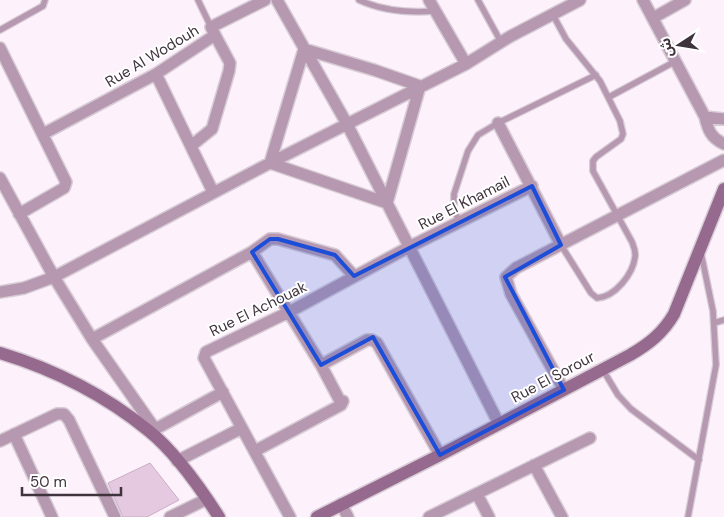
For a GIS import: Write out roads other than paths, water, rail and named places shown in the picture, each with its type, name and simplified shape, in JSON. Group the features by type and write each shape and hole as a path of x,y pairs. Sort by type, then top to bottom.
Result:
{"street":[{"name":"Rue Al Wodouh","path":"43,134 156,74 213,31 265,0"},
{"path":"277,0 347,124 470,363 499,424"},
{"path":"0,292 24,288 54,277 270,162 466,64 501,42 580,0"},
{"path":"643,0 705,117 708,132 724,144"},
{"path":"653,18 685,0"},
{"path":"432,5 466,64"},
{"path":"191,146 212,129 229,71 230,63 213,31"},
{"path":"0,48 66,182 64,188 19,214"},
{"path":"304,49 420,86"},
{"path":"270,162 304,49"},
{"path":"156,74 213,192"},
{"path":"387,204 420,86"},
{"path":"705,117 724,119"},
{"path":"498,123 562,245"},
{"path":"564,390 508,287 506,277 510,272 724,160"},
{"path":"270,162 387,204"},
{"path":"0,178 54,277 92,339 152,430 207,498 219,517"},
{"name":"Rue El Khamail","path":"409,247 532,186"},
{"name":"Rue El Sorour","path":"317,517 440,455 642,348 662,331 674,314 700,249 721,205 724,189"},
{"path":"92,339 252,252 270,239 278,238 335,255 354,276"},
{"name":"Rue El Achouak","path":"290,517 204,358 206,352 289,312 409,247"},
{"path":"252,252 321,365 340,401 343,401 341,406 255,452"},
{"path":"321,365 367,340 377,343 440,455"},
{"path":"0,353 93,393 152,430"},
{"path":"152,430 223,392"},
{"path":"0,441 57,414 64,414 69,420 115,517"},
{"path":"178,461 242,428"},
{"path":"14,434 52,517"},
{"path":"429,517 590,438"},
{"path":"534,465 562,517"},
{"path":"477,494 489,517"},
{"path":"170,517 207,498"},
{"path":"341,504 348,517"}],"lane":[{"path":"0,30 43,6 45,0"},
{"path":"198,0 213,31"},
{"path":"359,0 394,10 417,12 432,5"},
{"path":"478,0 501,42"},
{"path":"553,15 571,45 596,75 620,121 622,134 618,142 593,160 593,171 632,242 635,258 631,270 622,283 602,298 597,298 591,294 562,245"},
{"path":"609,97 676,61"},
{"path":"459,222 454,209 454,194 468,151 478,135 498,123 526,111 596,75"},
{"path":"688,517 716,365 710,289 700,249"},
{"path":"714,323 724,320"},
{"path":"603,369 618,395 630,409 699,460"}]}
